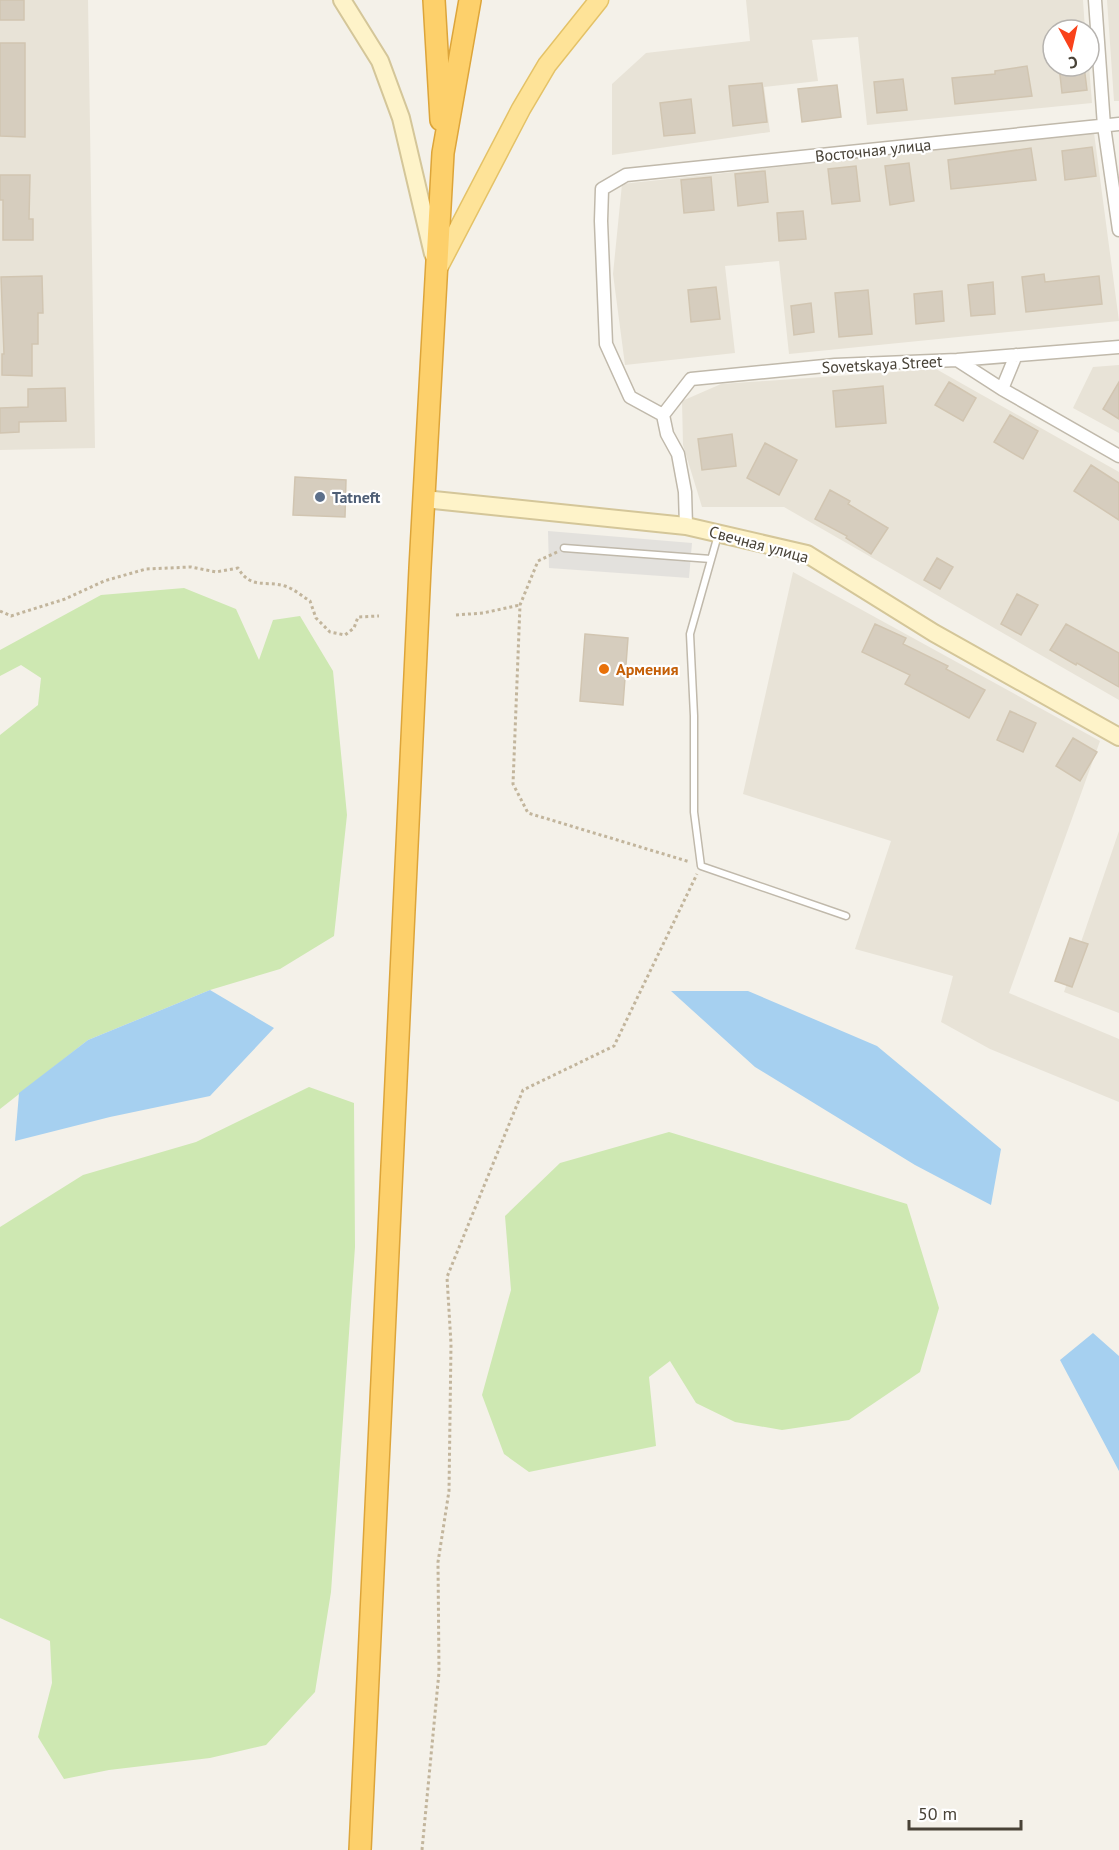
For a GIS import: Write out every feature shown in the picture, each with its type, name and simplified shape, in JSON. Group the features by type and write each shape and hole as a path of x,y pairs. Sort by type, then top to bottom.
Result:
{"highway":[{"path":"360,1850 424,499 443,153 434,0"},
{"path":"443,153 470,0"}],"main road":[{"path":"437,272 521,109 547,65 599,0"}],"street":[{"path":"342,0 380,62 401,118 437,272"},
{"path":"1095,0 1104,126 1119,230"},
{"name":"Восточная улица","path":"663,416 630,397 606,344 601,221 602,189 626,175 1119,124"},
{"name":"Sovetskaya Street","path":"663,416 691,380 835,365 957,360 1119,347"},
{"path":"1002,389 1016,355"},
{"path":"957,360 1002,389 1119,456"},
{"path":"663,416 667,434 678,454 685,492 686,526"},
{"name":"Свечная улица","path":"424,499 686,526 807,554 934,633 1119,737"}],"lane":[{"path":"718,532 690,634 694,716 694,812 701,866 846,916"},
{"path":"564,548 711,559"}],"path":[{"path":"422,1850 439,1672 438,1562 449,1491 451,1344 447,1277 524,1090 614,1046 701,866 528,813 513,784 520,605 538,561 564,548"},
{"path":"0,611 11,616 31,611 104,582 146,569 191,567 216,572 238,568 244,579 285,586 310,601 316,618 330,632 345,635 354,628 358,617 379,616"},
{"path":"456,615 483,613 520,605"}],"shaded area":[{"path":"0,0 88,0 95,448 0,450"},
{"path":"746,0 1083,0 1084,18 1041,18 1041,78 1090,78 1092,103 867,125 858,37 812,40 818,81 764,87 770,132 612,155 612,84 646,53 750,41"},
{"path":"1107,0 1119,0 1119,101 1114,101"},
{"path":"1094,133 1119,321 789,354 779,261 725,266 735,353 625,365 613,274 622,184"},
{"path":"1119,365 1119,433 1073,408 1093,367"},
{"path":"936,369 1119,472 1119,700 784,507 702,507 683,445 682,401 721,384"},
{"path":"548,531 692,543 689,578 549,568"},
{"path":"793,572 1100,741 1009,993 1119,1039 1119,1102 990,1049 941,1022 953,976 855,949 891,841 743,794"},
{"path":"1119,831 1119,1013 1064,992"}],"green space":[{"path":"184,588 236,609 259,660 273,620 300,616 333,671 347,815 334,936 280,969 210,990 88,1040 0,1109 0,735 38,705 41,678 21,665 0,676 0,650 101,595"},
{"path":"309,1087 354,1103 355,1247 331,1592 315,1692 266,1745 210,1758 109,1770 64,1779 38,1737 52,1683 50,1641 0,1618 0,1227 83,1175 196,1142"},
{"path":"669,1132 907,1204 939,1308 920,1372 849,1420 782,1430 735,1422 696,1403 670,1361 649,1377 656,1446 529,1472 504,1454 482,1395 511,1290 505,1216 560,1163"}],"water":[{"path":"210,990 274,1028 210,1096 110,1117 15,1141 19,1093 88,1040"},
{"path":"671,991 748,991 877,1046 1001,1149 991,1205 915,1165 755,1067"},
{"path":"1093,1333 1119,1356 1119,1471 1060,1360"}],"building":[{"path":"0,0 24,0 24,20 0,20"},
{"path":"0,43 25,43 25,137 0,136"},
{"path":"1027,66 1032,96 955,104 952,78 995,74 995,71"},
{"path":"1060,78 1086,78 1087,90 1062,93"},
{"path":"903,79 907,110 877,113 874,82"},
{"path":"762,83 767,122 733,126 729,86"},
{"path":"837,85 841,117 802,122 798,89"},
{"path":"691,99 695,133 664,136 660,103"},
{"path":"1092,147 1096,176 1065,180 1062,151"},
{"path":"1031,148 1036,180 951,189 948,160"},
{"path":"909,163 914,201 890,205 885,166"},
{"path":"856,166 860,201 832,204 828,169"},
{"path":"765,171 768,202 738,206 735,174"},
{"path":"0,175 30,175 29,219 33,219 33,240 3,240 3,200 0,200"},
{"path":"711,177 714,210 684,213 681,180"},
{"path":"803,211 806,239 779,241 777,213"},
{"path":"1044,274 1045,282 1099,276 1102,304 1026,312 1022,277"},
{"path":"42,276 43,313 38,313 38,344 32,344 32,376 2,375 2,354 4,354 1,277"},
{"path":"993,282 995,314 971,316 968,285"},
{"path":"716,287 720,319 691,322 688,290"},
{"path":"868,290 872,334 839,337 835,293"},
{"path":"942,291 944,321 916,324 914,294"},
{"path":"811,303 814,332 794,335 791,306"},
{"path":"949,382 976,398 963,421 935,405"},
{"path":"1119,382 1119,419 1103,409"},
{"path":"883,386 886,423 836,427 833,391"},
{"path":"65,388 66,421 19,422 19,432 0,433 0,408 28,407 28,389"},
{"path":"1010,415 1038,431 1023,459 994,442"},
{"path":"732,434 736,466 702,470 698,439"},
{"path":"765,443 797,460 779,495 747,478"},
{"path":"1091,465 1119,483 1119,520 1074,491"},
{"name":"Tatneft","path":"295,477 346,480 345,517 293,515"},
{"path":"830,490 850,501 848,504 888,528 871,554 846,538 847,536 815,519"},
{"path":"937,558 953,567 940,589 924,580"},
{"path":"1017,594 1038,605 1021,635 1001,624"},
{"path":"875,624 906,638 903,644 948,666 946,669 985,690 969,718 905,684 910,675 862,652"},
{"path":"1066,624 1119,653 1119,687 1050,650"},
{"name":"Армения","path":"585,634 628,638 623,705 580,701"},
{"path":"1010,711 1036,723 1023,752 997,740"},
{"path":"1073,738 1097,752 1080,781 1056,766"},
{"path":"1070,938 1088,944 1072,987 1055,981"}],"place":[{"name":"Tatneft","path":"320,497"},
{"name":"Армения","path":"604,669"}]}
